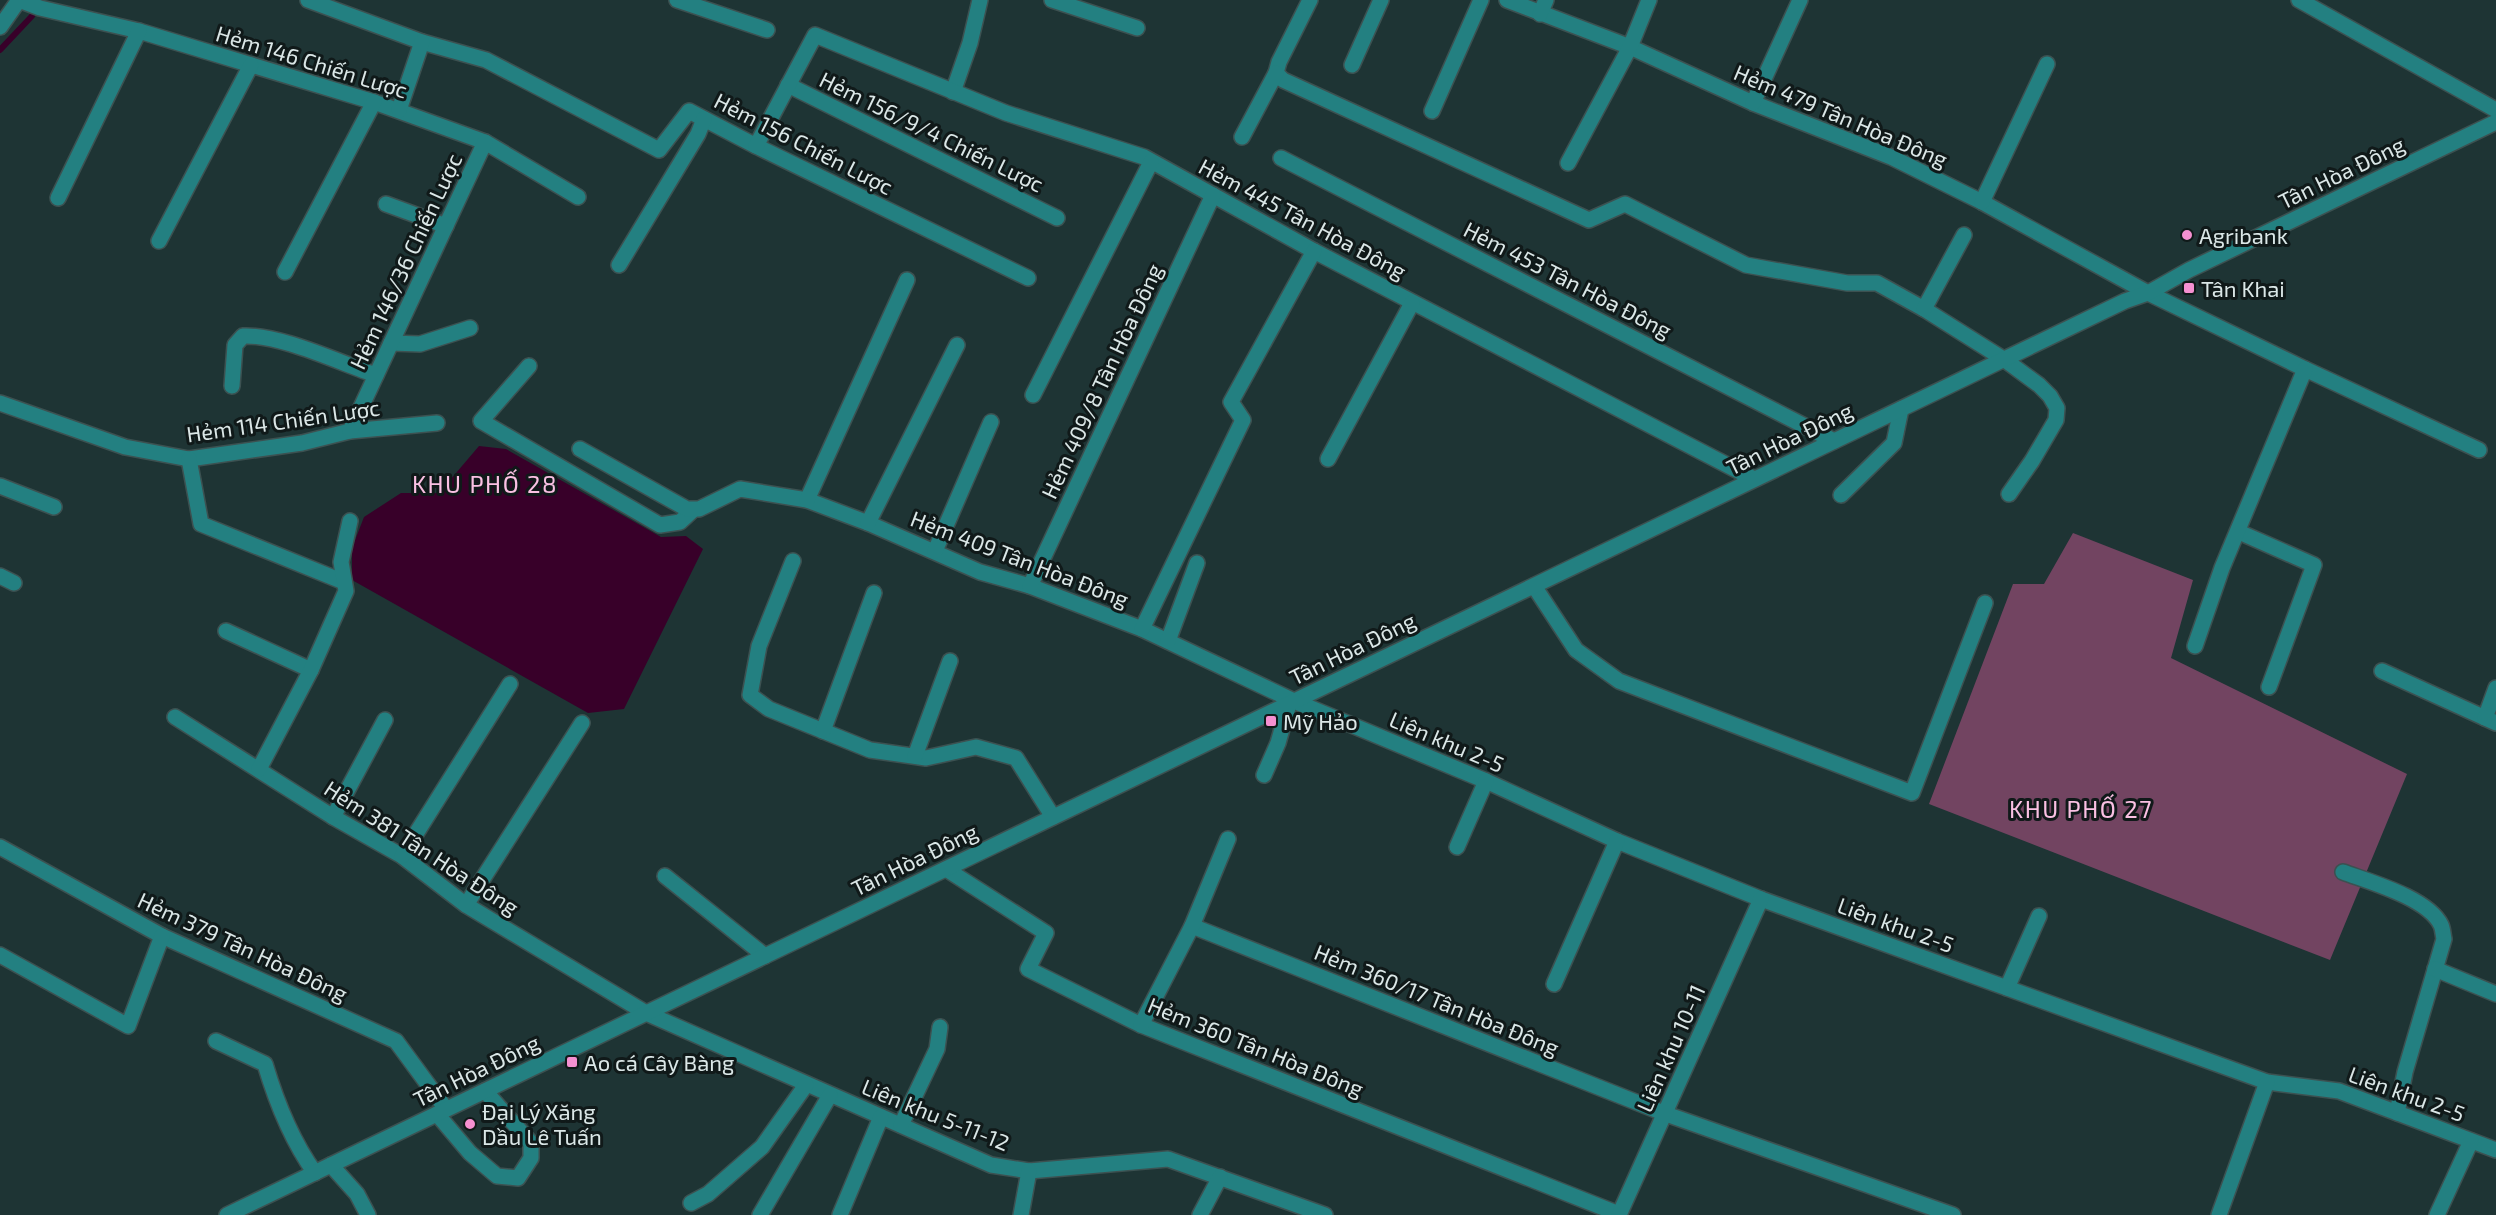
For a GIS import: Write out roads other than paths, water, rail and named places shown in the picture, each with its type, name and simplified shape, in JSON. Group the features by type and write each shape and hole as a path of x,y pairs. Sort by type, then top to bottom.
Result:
{"street":[{"name":"Hẻm 146 Chiến Lược","path":"20,0 40,8 139,31 399,110 485,142 578,197"},
{"path":"0,27 20,0"},
{"name":"Hẻm 156 Chiến Lược","path":"308,0 422,42 486,60 659,150 689,111 1028,278"},
{"path":"677,0 767,30"},
{"path":"953,92 970,44 980,0"},
{"path":"1242,137 1276,73 1279,62 1310,0"},
{"path":"1352,65 1381,0"},
{"path":"1432,111 1481,0"},
{"name":"Hẻm 479 Tân Hòa Đông","path":"1507,0 1543,7 1753,103 1891,157 1982,202 2148,292 2305,369 2432,426 2441,433 2479,450"},
{"path":"1568,163 1630,47 1648,0"},
{"path":"1753,103 1800,0"},
{"path":"2300,0 2496,110"},
{"path":"1062,2 1137,28"},
{"path":"58,198 139,31"},
{"name":"Hẻm 445 Tân Hòa Đông","path":"788,85 815,35 1006,113 1144,157 1412,303 1754,480"},
{"path":"399,110 422,42"},
{"path":"1982,202 2047,64"},
{"path":"159,241 251,65"},
{"path":"1276,73 1283,80 1589,220 1625,204 1746,266 1847,283 1876,283 1924,309 2005,360 2039,385 2050,396 2057,408 2056,420 2009,494"},
{"path":"756,146 788,85"},
{"name":"Hẻm 156/9/4 Chiến Lược","path":"788,85 1057,218"},
{"path":"285,272 374,102"},
{"path":"619,265 698,134 704,119"},
{"name":"Tân Hòa Đông","path":"226,1215 2125,301 2148,292 2496,122"},
{"name":"Hẻm 146/36 Chiến Lược","path":"350,431 485,142"},
{"name":"Hẻm 453 Tân Hòa Đông","path":"1281,158 1834,441"},
{"path":"1033,395 1151,162"},
{"name":"Hẻm 409/8 Tân Hòa Đông","path":"1030,586 1213,195"},
{"path":"386,204 446,226"},
{"path":"1924,309 1964,235"},
{"path":"1142,628 1242,420 1231,402 1314,251"},
{"path":"807,500 907,280"},
{"path":"1328,459 1412,303"},
{"path":"391,343 420,344 470,327"},
{"path":"231,386 235,345 239,338 250,336 291,345 376,375"},
{"path":"868,523 957,345"},
{"name":"Hẻm 409 Tân Hòa Đông","path":"529,366 481,421 660,525 680,522 693,510 740,489 807,500 868,523 980,572 1030,586 1142,628 1291,703"},
{"path":"2195,646 2222,568 2239,532 2305,369"},
{"name":"Hẻm 114 Chiến Lược","path":"0,403 125,447 189,459 302,443 350,431 437,423"},
{"path":"1841,495 1894,443 1901,409"},
{"path":"935,551 992,422"},
{"path":"580,449 683,507 693,510"},
{"path":"189,459 201,524 344,582"},
{"path":"0,486 54,507"},
{"path":"260,769 311,670 346,591 347,586 344,582 341,562 350,521"},
{"path":"2239,532 2314,565 2270,687"},
{"path":"793,561 759,646 750,695 769,709 870,750 926,758 976,747 1016,758 1053,817"},
{"path":"1168,641 1197,563"},
{"path":"0,576 14,583"},
{"path":"1534,586 1576,650 1619,681 1912,793 1985,603"},
{"path":"823,731 874,593"},
{"path":"226,631 311,670"},
{"path":"915,756 950,661"},
{"path":"2382,671 2490,721 2496,687"},
{"path":"402,856 510,684"},
{"path":"1264,775 1278,743 1291,703"},
{"name":"Liên khu 2-5","path":"1291,703 1486,781 1617,841 1761,899 2267,1082 2340,1091 2496,1150"},
{"name":"Hẻm 381 Tân Hòa Đông","path":"175,717 333,817 402,856 466,905 646,1013"},
{"path":"333,817 386,720"},
{"path":"466,905 582,723"},
{"path":"1457,847 1486,781"},
{"path":"1141,1025 1192,926 1228,839"},
{"path":"1554,984 1617,841"},
{"name":"Hẻm 379 Tân Hòa Đông","path":"0,847 162,936 396,1041 470,1153 497,1176 518,1178 531,1158 531,1143 485,1091"},
{"name":"Hẻm 360 Tân Hòa Đông","path":"945,869 1046,933 1028,969 1141,1025 1619,1215"},
{"path":"2343,872 2412,900 2431,913 2442,926 2444,939 2405,1072 2397,1113"},
{"path":"665,876 765,956"},
{"name":"Liên khu 10-11","path":"1619,1215 1761,899"},
{"path":"2007,988 2039,916"},
{"name":"Hẻm 360/17 Tân Hòa Đông","path":"1192,926 1666,1114 1953,1215"},
{"path":"0,954 128,1026 162,936"},
{"path":"2435,969 2496,994"},
{"name":"Liên khu 5-11-12","path":"646,1013 991,1166 1029,1171 1168,1159 1325,1215"},
{"path":"902,1125 937,1049 940,1027"},
{"path":"216,1041 265,1064 274,1095 307,1162 315,1173"},
{"path":"2219,1215 2267,1082"},
{"path":"691,1203 708,1194 762,1147 806,1085"},
{"path":"760,1215 830,1095"},
{"path":"840,1215 881,1117"},
{"path":"2437,1215 2471,1141"},
{"path":"331,1165 357,1194 368,1215"},
{"path":"1021,1215 1029,1171"},
{"path":"1200,1215 1220,1177"}],"waterway":[{"path":"0,50 32,16 35,7"}],"place":[{"name":"Agribank","path":"2187,235"},
{"name":"Tân Khai","path":"2189,288"},
{"name":"Mỹ Hảo","path":"1271,721"},
{"name":"Ao cá Cây Bàng","path":"572,1062"},
{"name":"Đại Lý Xăng Dầu Lê Tuấn","path":"470,1124"}],"district":[{"name":"KHU PHỐ 28","path":"485,483"},
{"name":"KHU PHỐ 27","path":"2081,808"}]}
